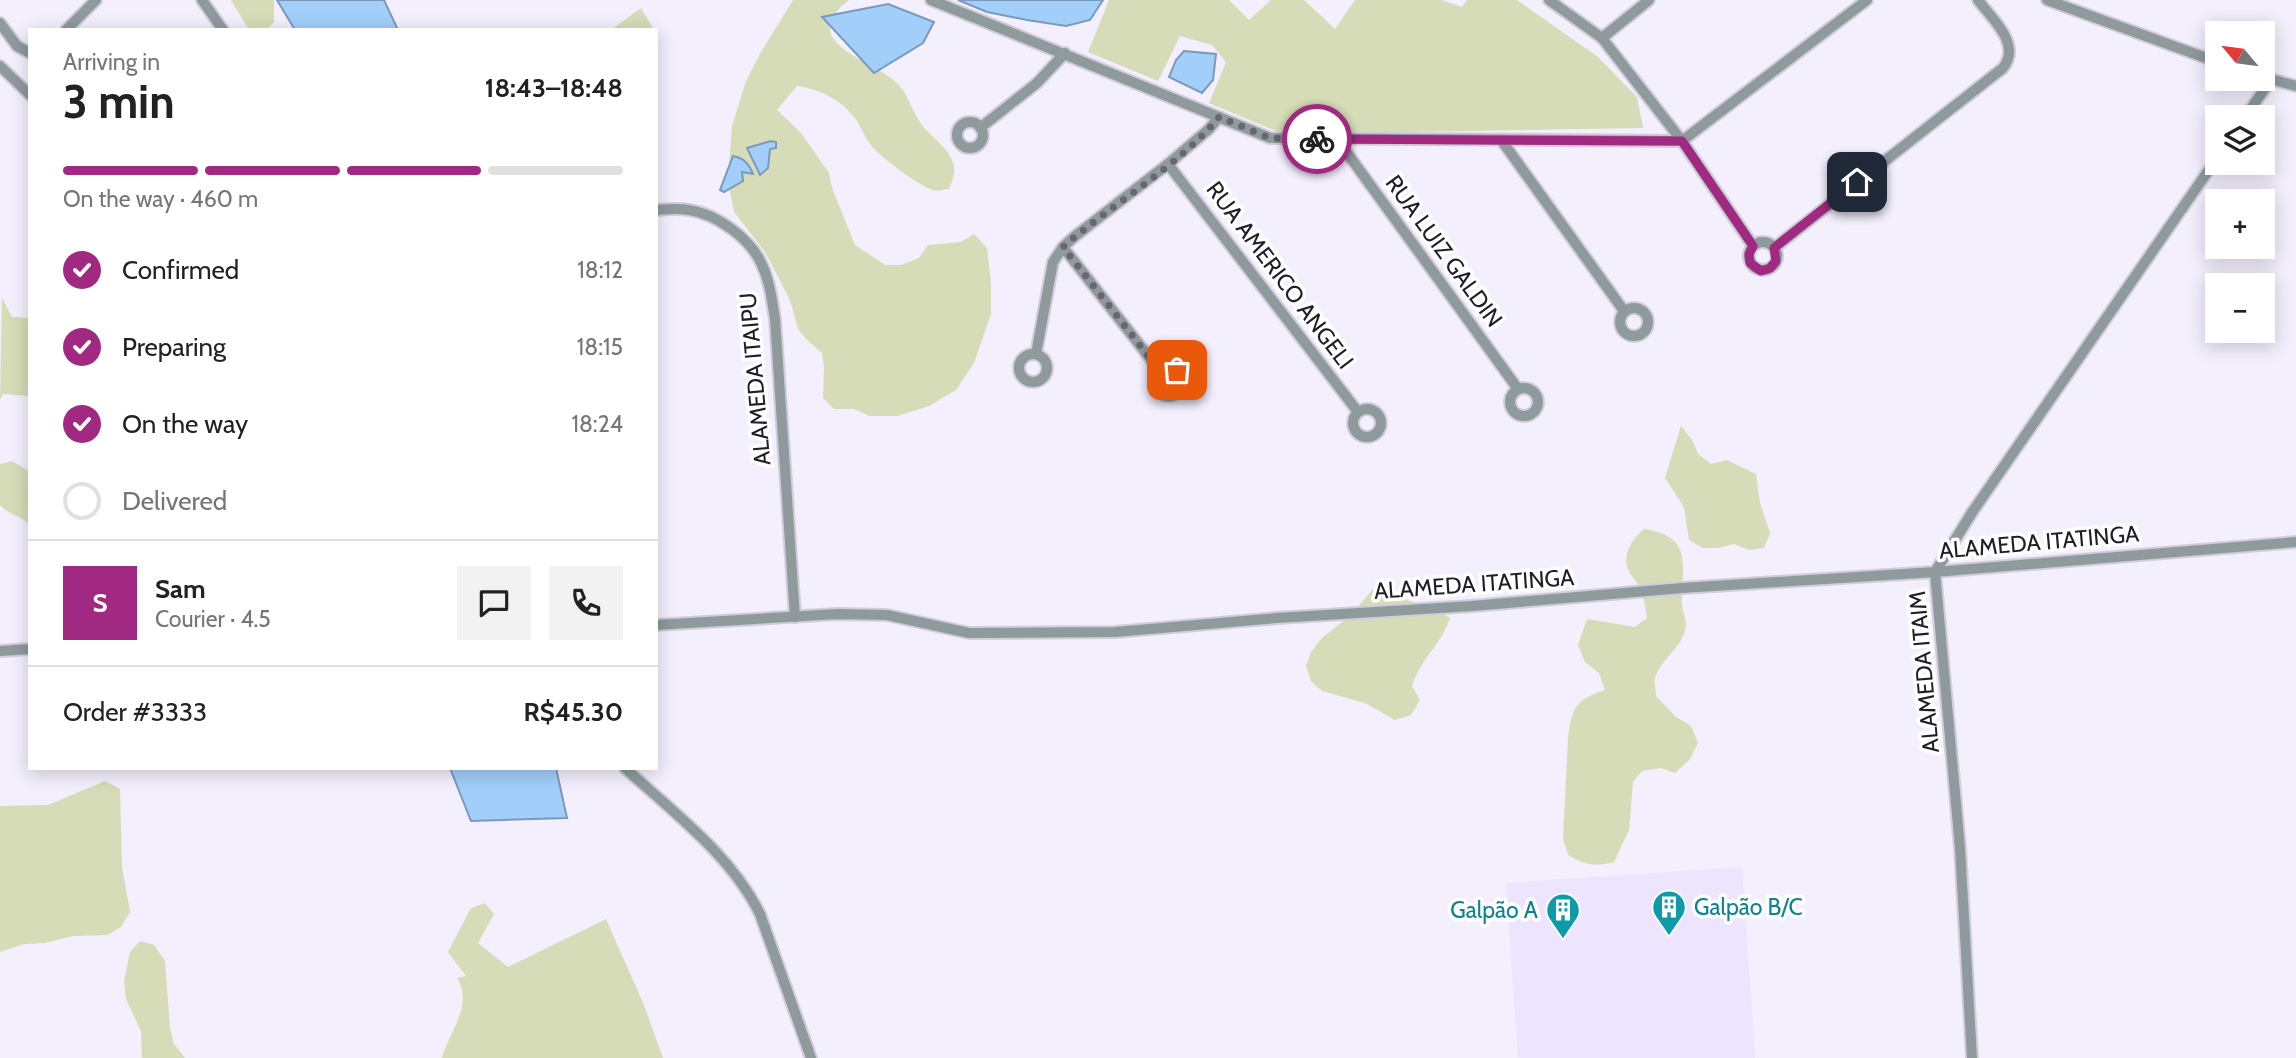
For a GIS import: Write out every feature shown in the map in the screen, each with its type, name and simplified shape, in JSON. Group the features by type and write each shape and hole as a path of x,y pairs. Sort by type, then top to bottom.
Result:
{"street":[{"path":"68,28 96,0"},
{"path":"202,0 219,28"},
{"path":"931,0 1270,138 1502,141 1682,141 1867,0"},
{"path":"1549,0 1602,38 1682,141 1753,246"},
{"path":"1602,38 1649,0"},
{"path":"1774,248 2003,68 2009,60 2010,52 2006,38 1978,0"},
{"path":"2047,0 2205,58"},
{"path":"0,23 17,46 28,52"},
{"path":"980,128 1037,83 1065,53"},
{"path":"0,66 28,93"},
{"path":"2275,80 2296,86"},
{"path":"1036,354 1050,272 1057,254 1209,130 1219,117"},
{"name":"RUA LUIZ GALDIN","path":"1337,139 1518,388"},
{"path":"1502,141 1624,311"},
{"name":"RUA AMERICO ANGELI","path":"1168,164 1357,412"},
{"name":"ALAMEDA ITAIM","path":"1972,1058 1959,848 1936,572 1973,511 2205,175"},
{"name":"ALAMEDA ITAIPU","path":"658,210 691,210 709,215 746,242 761,263 771,293 775,319 795,617"},
{"path":"1766,243 1774,248 1776,261 1770,268 1761,271 1750,263 1749,254 1753,246 1766,243"},
{"path":"1063,247 1160,371"},
{"name":"ALAMEDA ITATINGA","path":"658,625 837,614 887,615 969,633 1115,632 1696,587 1936,572 2296,542"},
{"path":"0,651 28,649"},
{"path":"627,770 687,825 751,895 811,1058"}],"shaded area":[{"path":"1742,867 1755,1058 1518,1058 1506,883"}],"green space":[{"path":"231,0 274,0 274,22 269,28 248,28"},
{"path":"793,0 849,0 834,15 830,28 833,39 856,58 897,83 922,125 944,148 953,163 954,173 949,189 933,190 900,170 876,150 857,121 838,102 823,93 797,86 777,110 801,133 829,173 832,188 855,245 885,265 901,265 919,258 928,245 961,242 974,234 987,248 991,314 974,363 956,390 929,406 897,416 870,416 854,409 834,409 823,398 822,353 798,329 790,300 765,252 734,212 728,180 732,126 746,81"},
{"path":"1109,0 1229,0 1249,20 1271,0 1304,0 1335,29 1355,0 1441,0 1462,7 1467,0 1517,0 1598,57 1637,97 1643,128 1283,134 1209,103 1226,62 1212,45 1180,36 1158,81 1088,52"},
{"path":"641,8 653,28 614,28"},
{"path":"2,298 12,317 28,318 28,396 3,394 0,400"},
{"path":"1681,426 1692,440 1698,454 1711,464 1727,460 1756,474 1760,503 1770,533 1764,548 1749,550 1734,544 1703,548 1689,540 1684,507 1665,478"},
{"path":"12,461 28,471 28,524 0,505 0,464"},
{"path":"1644,529 1671,538 1678,545 1681,554 1685,629 1681,640 1657,673 1655,685 1656,696 1676,717 1691,726 1698,743 1690,759 1675,773 1661,768 1642,771 1633,782 1629,830 1614,862 1590,864 1568,855 1563,839 1571,719 1581,701 1605,690 1599,673 1585,662 1578,645 1587,619 1635,627 1647,618 1642,594 1629,572 1626,560 1632,543"},
{"path":"1373,589 1435,609 1450,618 1412,686 1420,700 1411,715 1395,720 1365,703 1322,691 1311,681 1306,666 1311,652 1322,638 1353,613"},
{"path":"105,781 120,789 122,867 130,912 121,927 107,935 73,936 45,943 24,944 0,952 0,806 48,805"},
{"path":"485,903 494,914 478,943 508,967 606,919 644,1005 663,1058 442,1058 462,1008 462,988 457,978 466,976 448,952 471,908"},
{"path":"140,941 154,945 165,961 170,1028 174,1044 185,1058 142,1058 141,1031 126,999 124,981 130,952"}],"water":[{"path":"277,0 384,0 397,28 294,28"},
{"path":"958,0 1103,0 1090,20 1066,26 987,12"},
{"path":"888,4 934,22 923,43 874,73 822,17"},
{"path":"1184,51 1216,54 1213,80 1202,93 1169,77 1176,60"},
{"path":"776,142 776,148 770,149 768,168 760,175 747,148"},
{"path":"733,156 746,162 753,174 742,172 743,181 724,192 720,190"},
{"path":"451,770 556,770 567,818 471,821"}],"way so far":[{"path":"1177,370 1168,368 1160,371 1063,247 1209,130 1219,117 1270,138 1317,139"}],"place":[{"name":"Galpão B/C","path":"1669,937"},
{"name":"Galpão A","path":"1563,940"}],"route":[{"path":"1317,139 1682,141 1753,246 1749,254 1750,263 1761,271 1774,265 1777,256 1774,248 1857,182"}]}
